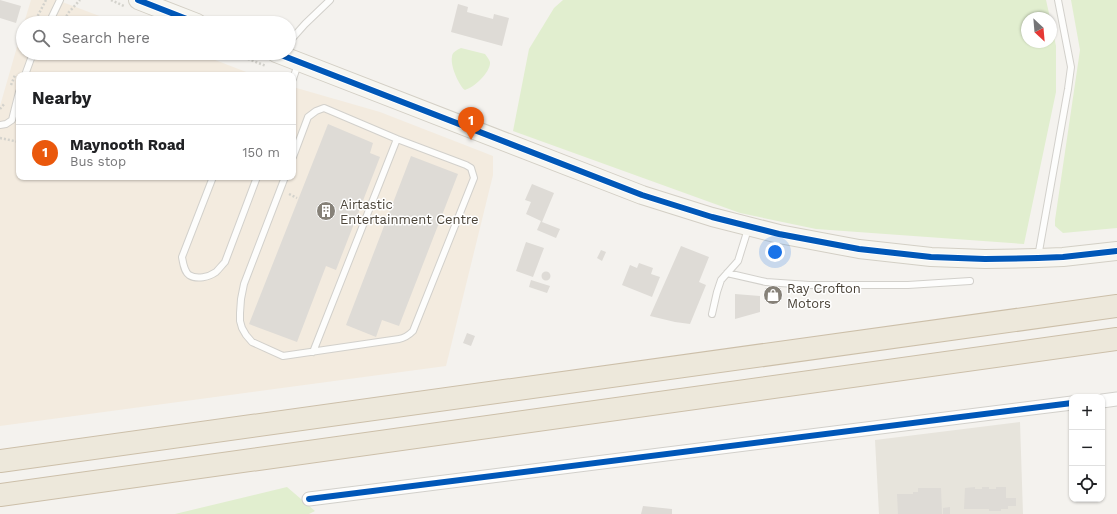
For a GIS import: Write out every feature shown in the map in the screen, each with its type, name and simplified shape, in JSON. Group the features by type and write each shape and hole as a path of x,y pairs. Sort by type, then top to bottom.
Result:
{"highway":[{"path":"0,461 1117,306"},
{"path":"0,496 1117,340"}],"main road":[{"path":"138,0 179,16"},
{"path":"284,60 296,71 505,142 642,196 712,217 779,234 859,249 924,256 985,259 1038,258 1063,257 1117,251"}],"street":[{"path":"1105,400 1117,399"},
{"path":"309,499 1069,403"}],"lane":[{"path":"52,16 60,0"},
{"path":"296,34 330,0"},
{"path":"1038,258 1071,67 1058,0"},
{"path":"26,72 30,60"},
{"path":"0,125 6,124 12,120 16,104"},
{"path":"284,180 240,298 240,321 246,335 252,342 283,356 405,338 413,331 474,178 471,168 324,108 316,111 308,117 296,145"},
{"path":"313,352 397,139"},
{"path":"212,180 182,257 184,267 189,274 198,278 208,277 216,272 225,262 256,180"},
{"path":"712,314 721,280 738,261 749,226"},
{"path":"727,273 766,282 809,285 908,285 970,281"}],"path":[{"path":"38,16 46,0"},
{"path":"66,16 80,0"},
{"path":"9,91 16,69"},
{"path":"0,109 5,104 7,98"},
{"path":"0,138 16,141"}],"shaded area":[{"path":"31,0 57,0 99,16 26,16"},
{"path":"16,50 16,60 215,60 246,72 16,72 16,180 296,180 296,88 380,112 493,156 493,175 446,366 0,426 0,106"},
{"path":"1020,422 1023,514 879,514 875,440"}],"green space":[{"path":"563,0 1046,0 1049,12 1021,12 1021,48 1056,48 1056,92 1024,244 816,229 740,213 513,131 529,49 554,8"},
{"path":"1071,0 1117,0 1117,228 1063,233 1055,226 1055,220 1080,50"},
{"path":"461,48 485,54 490,62 490,66 485,75 469,89 465,90 460,84 452,65 452,55 455,51"},
{"path":"287,487 315,511 309,514 175,514"}],"building":[{"path":"0,0 21,6 18,16 16,16 16,23 0,18"},
{"path":"458,4 468,7 467,12 493,19 494,14 509,18 502,46 451,32"},
{"name":"Airtastic Entertainment Centre","path":"328,124 373,143 370,153 380,157 336,270 326,266 297,342 249,324"},
{"path":"411,156 458,174 399,326 382,320 376,337 346,325"},
{"path":"532,184 554,193 542,222 560,229 556,238 537,230 541,221 526,214 531,202 525,200"},
{"path":"526,242 544,248 533,277 516,271"},
{"path":"681,246 709,257 699,282 706,285 690,324 650,316"},
{"path":"601,250 606,252 602,261 597,258"},
{"path":"639,263 653,268 651,274 660,277 652,297 622,285 630,265 637,268"},
{"path":"546,271 551,276 546,281 541,276"},
{"path":"531,280 550,286 547,293 529,287"},
{"path":"735,294 760,296 760,312 735,319"},
{"path":"467,333 475,336 471,346 463,343"},
{"path":"975,487 975,489 989,487 989,489 996,489 996,487 1006,487 1006,498 1016,498 1016,506 1008,506 1008,509 1001,509 1001,511 989,511 989,509 964,509 965,488"},
{"path":"918,488 941,488 942,514 898,514 897,494 913,494 913,492 918,492"},
{"path":"643,506 672,509 672,514 641,514"},
{"path":"950,507 950,514 943,514 943,508"}],"cycle path":[{"path":"138,0 179,16"},
{"path":"294,60 642,195 712,217 779,234 859,249 931,257 985,259 1038,258 1063,257 1117,251"},
{"path":"309,499 1069,403"}],"place":[{"name":"Maynooth Road","path":"471,140"},
{"name":"Airtastic Entertainment Centre","path":"326,211"},
{"name":"Ray Crofton Motors","path":"773,295"}]}
